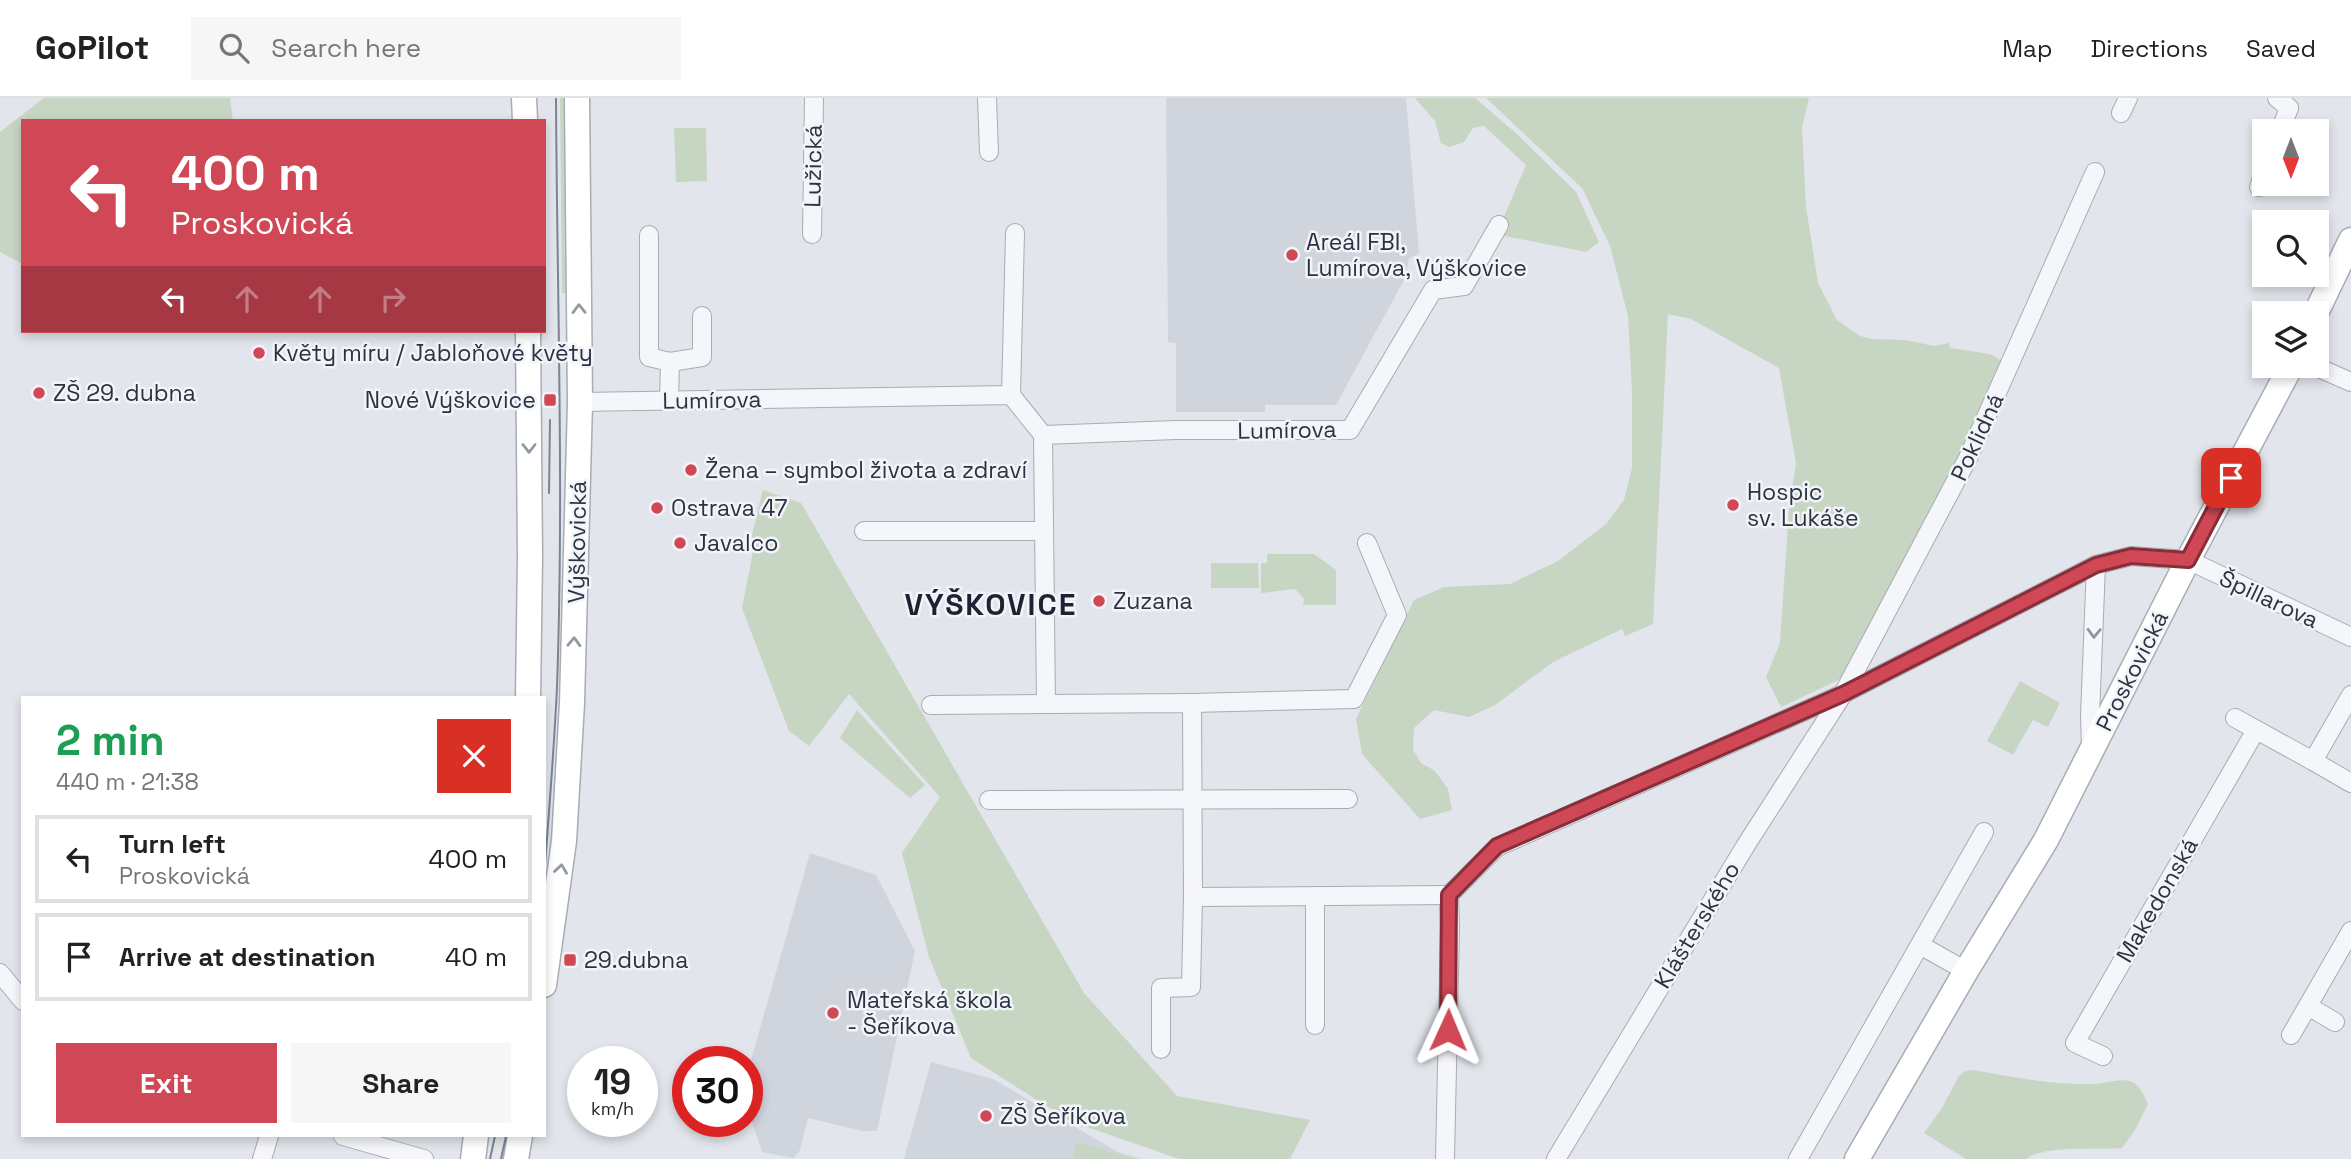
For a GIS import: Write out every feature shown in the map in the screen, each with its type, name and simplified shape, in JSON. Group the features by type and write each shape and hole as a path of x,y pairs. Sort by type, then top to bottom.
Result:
{"street":[{"path":"524,98 525,119"},
{"name":"Výškovická","path":"546,971 565,841 573,675 580,402 577,98"},
{"name":"Lužická","path":"812,234 814,98"},
{"path":"987,98 989,152"},
{"path":"2282,119 2286,101"},
{"name":"Poklidná","path":"1843,694 1968,458 2095,172"},
{"name":"Lumírova","path":"1043,435 1176,430 1350,430 1433,290 1464,286 1499,225"},
{"path":"1015,233 1012,395 1043,435 1046,704"},
{"path":"649,235 649,357 670,362 702,357 702,316"},
{"path":"2322,301 2351,240"},
{"name":"Výškovická","path":"528,333 528,696"},
{"path":"668,401 670,362"},
{"path":"2329,372 2351,382"},
{"name":"Proskovická","path":"1857,1159 2046,840 2188,560 2285,378"},
{"name":"Lumírova","path":"580,402 1012,395"},
{"path":"864,531 1043,531"},
{"path":"931,705 1354,699 1397,615 1367,542"},
{"path":"1193,897 1449,895 1497,846 1843,694 2096,565 2131,556 2188,560"},
{"name":"Špillarova","path":"2188,560 2351,637"},
{"path":"2091,752 2096,565"},
{"name":"Klášterského","path":"1556,1159 1746,845 1843,694"},
{"path":"2313,761 2351,695"},
{"path":"1161,1049 1161,988 1191,987 1192,703"},
{"path":"2235,718 2351,783"},
{"name":"Makedonská","path":"2103,1056 2075,1043 2256,730"},
{"path":"989,800 1348,799"},
{"path":"1798,1159 1984,832"},
{"path":"1445,1159 1449,895"},
{"path":"1315,896 1315,1025"},
{"path":"2291,1035 2351,931"},
{"path":"1920,944 1966,971"},
{"path":"0,973 21,999"},
{"path":"2308,1006 2335,1022"},
{"path":"262,1159 269,1137"},
{"path":"346,1137 424,1159"},
{"path":"473,1159 476,1137"},
{"path":"516,1159 520,1137"}],"shaded area":[{"name":"Areál FBI, Lumírova, Výškovice","path":"1166,98 1406,98 1419,253 1409,259 1405,278 1336,405 1265,405 1265,412 1176,412 1176,343 1168,342"},
{"name":"Mateřská škola - Šeříkova","path":"810,853 876,875 915,951 877,1131 862,1131 808,1118 800,1150 794,1158 762,1152 757,1137 763,1137 763,1046 755,1046"},
{"name":"ZŠ Šeříkova","path":"931,1062 993,1079 1118,1152 1141,1159 904,1159"}],"green space":[{"path":"44,98 230,98 233,119 21,119 21,263 0,252 0,132"},
{"path":"560,98 567,98 569,293 562,293"},
{"path":"1415,98 1475,98 1518,135 1576,192 1599,242 1586,252 1494,234 1526,165 1484,126 1473,128 1464,142 1449,147 1441,143 1435,121"},
{"path":"1486,98 1809,98 1802,127 1806,207 1818,283 1837,320 1860,336 1934,346 1949,343 1950,348 1990,354 2009,365 1845,677 1781,707 1766,677 1780,643 1789,510 1796,463 1779,368 1691,319 1668,314 1653,624 1625,636 1622,629 1553,662 1495,705 1469,717 1434,710 1414,728 1413,750 1421,763 1435,771 1448,789 1452,810 1420,819 1362,754 1356,719 1414,600 1444,587 1510,584 1558,561 1606,524 1624,500 1632,468 1628,316 1610,246 1582,188"},
{"path":"674,128 706,128 707,181 676,182"},
{"path":"763,490 801,503 1084,993 1177,1096 1310,1120 1290,1159 1179,1159 1070,1121 971,1058 929,957 902,853 940,797 849,694 809,746 789,731 742,608 753,552 752,535"},
{"path":"1267,554 1314,554 1336,570 1336,605 1303,605 1304,599 1295,589 1261,593 1261,563 1267,563"},
{"path":"1211,563 1258,563 1259,588 1211,588"},
{"path":"2020,681 2060,703 2048,727 2033,720 2013,755 1987,741"},
{"path":"857,710 925,785 910,798 840,738"},
{"path":"1965,1071 2063,1083 2128,1081 2137,1086 2148,1104 2122,1148 2058,1150 2026,1159 1966,1159 1924,1133 1942,1108 1959,1076"},
{"path":"1077,1142 1136,1159 1072,1159"}],"tram line":[{"path":"546,849 556,711 559,613 556,98"},
{"path":"549,493 550,420"},
{"path":"490,1159 495,1137"},
{"path":"501,1159 506,1137"}],"place":[{"name":"Areál FBI, Lumírova, Výškovice","path":"1292,255"},
{"name":"Květy míru / Jabloňové květy","path":"259,353"},
{"name":"ZŠ 29. dubna","path":"39,393"},
{"name":"Nové Výškovice","path":"550,400"},
{"name":"Žena – symbol života a zdraví","path":"691,470"},
{"name":"Hospic sv. Lukáše","path":"1733,505"},
{"name":"Ostrava 47","path":"657,508"},
{"name":"Javalco","path":"680,543"},
{"name":"Zuzana","path":"1099,601"},
{"name":"29.dubna","path":"570,960"},
{"name":"Mateřská škola - Šeříkova","path":"833,1013"},
{"name":"ZŠ Šeříkova","path":"986,1116"}],"district":[{"name":"VÝŠKOVICE","path":"991,605"}],"route":[{"path":"1448,1030 1449,895 1497,846 1843,694 2096,565 2131,556 2188,560 2231,478"}]}
